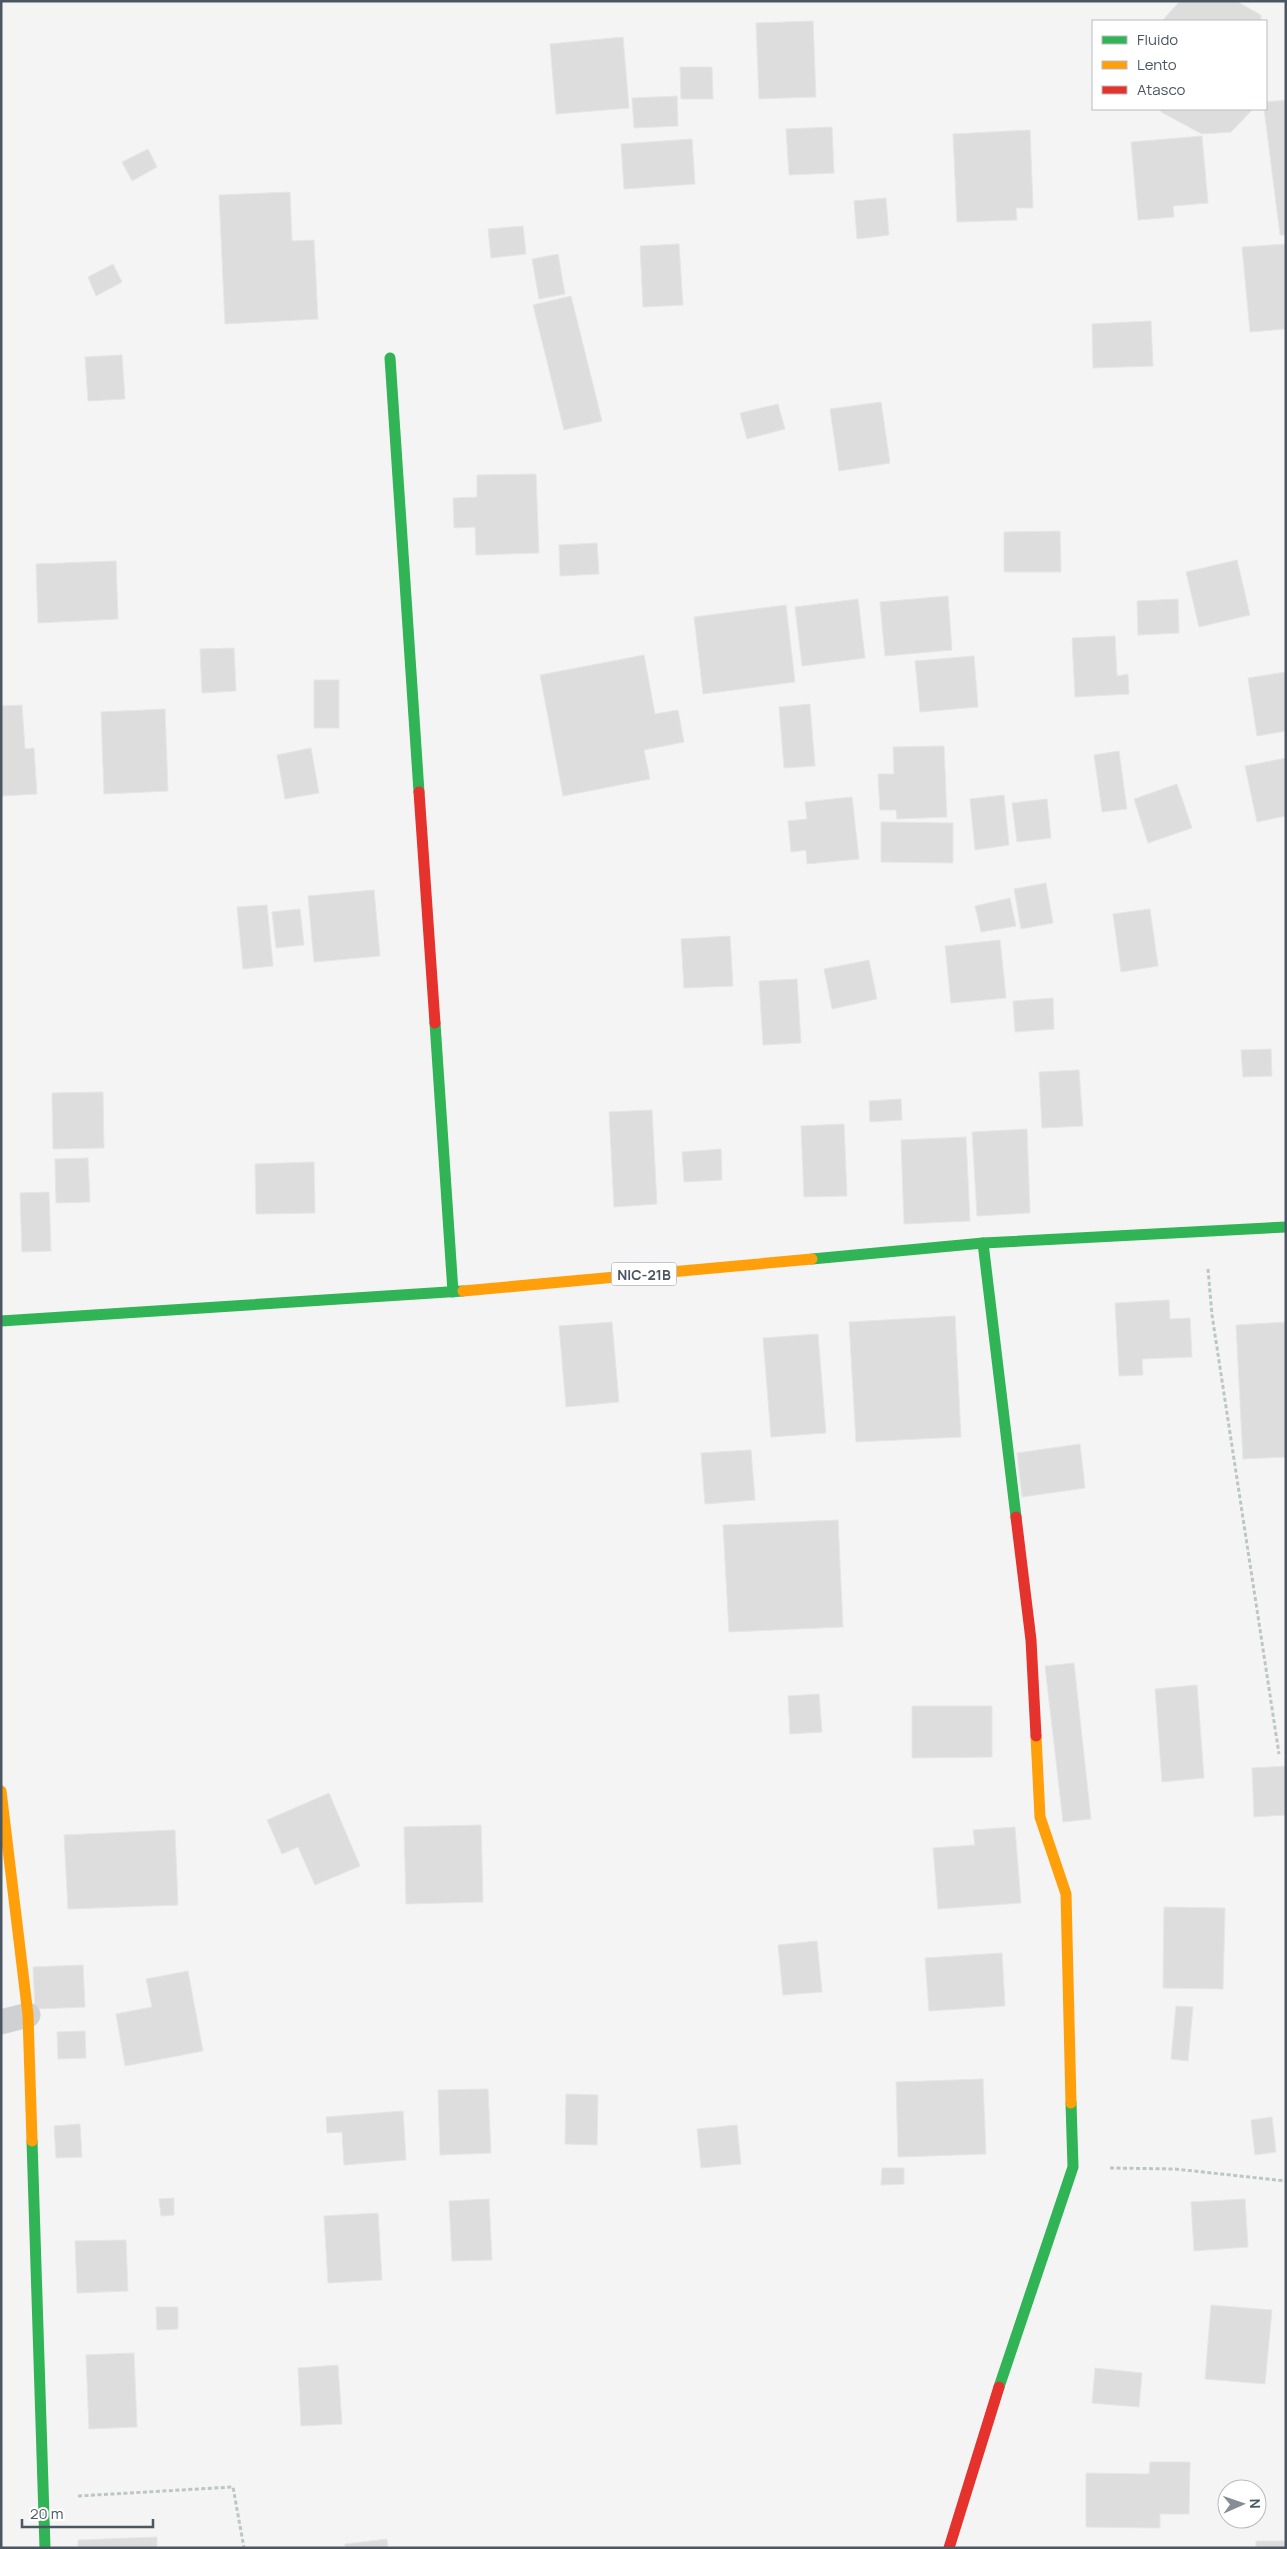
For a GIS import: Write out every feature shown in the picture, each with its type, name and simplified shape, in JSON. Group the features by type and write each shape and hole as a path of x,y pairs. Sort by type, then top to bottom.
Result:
{"main road":[{"path":"390,358 453,1292"},
{"name":"NIC-21B","path":"1,1321 453,1292 983,1243 1286,1227"},
{"path":"949,2548 997,2393 1073,2167 1066,1894 1040,1816 1031,1640 983,1243"},
{"path":"1,1791 28,2015 43,2533 45,2548"}],"lane":[{"path":"1,2022 28,2015"}],"path":[{"path":"1205,1231 1212,1315 1279,1754"},
{"path":"1073,2167 1175,2169 1286,2181"},
{"path":"43,2533 74,2496 233,2487 244,2548"}],"building":[{"path":"1180,1 1236,1 1261,15 1261,20 1163,20"},
{"path":"813,21 816,97 759,99 756,23"},
{"path":"623,37 629,108 556,114 550,44"},
{"path":"680,67 712,67 713,99 681,99"},
{"path":"677,96 678,126 634,128 632,98"},
{"path":"1286,100 1286,235 1280,235 1264,110 1267,110 1267,102"},
{"path":"1160,110 1252,110 1231,132 1202,134"},
{"path":"832,127 834,173 789,175 786,129"},
{"path":"1030,130 1033,208 1016,208 1017,220 957,222 953,134"},
{"path":"1202,136 1208,203 1173,206 1174,217 1138,220 1131,142"},
{"path":"692,139 695,184 624,189 621,144"},
{"path":"148,149 157,167 132,181 122,162"},
{"path":"290,192 292,241 314,240 318,319 225,324 219,195"},
{"path":"886,198 889,235 857,239 854,201"},
{"path":"523,226 526,254 491,258 488,229"},
{"path":"679,244 683,305 643,307 640,246"},
{"path":"1286,244 1286,329 1250,332 1242,247"},
{"path":"558,254 565,294 539,299 532,259"},
{"path":"113,264 122,282 96,296 88,277"},
{"path":"571,296 602,421 564,430 533,305"},
{"path":"1151,321 1153,366 1093,368 1092,324"},
{"path":"122,355 125,399 88,401 85,357"},
{"path":"881,402 890,463 839,471 830,409"},
{"path":"778,404 785,429 747,439 740,413"},
{"path":"536,474 539,553 476,555 475,527 454,528 453,498 477,497 477,475"},
{"path":"1060,531 1061,572 1004,572 1004,532"},
{"path":"597,543 599,574 560,576 559,545"},
{"path":"1237,560 1250,615 1199,627 1186,572"},
{"path":"116,561 118,619 38,623 36,564"},
{"path":"948,596 952,650 885,656 880,602"},
{"path":"858,599 865,658 802,666 795,607"},
{"path":"1178,599 1179,633 1138,635 1137,601"},
{"path":"786,605 795,682 703,694 694,617"},
{"path":"1115,636 1117,676 1128,674 1129,694 1075,697 1072,638"},
{"path":"234,648 236,691 202,693 200,649"},
{"path":"644,655 655,714 678,710 684,742 644,750 650,779 563,796 540,675"},
{"path":"974,656 978,707 920,712 915,661"},
{"path":"1286,672 1286,731 1257,736 1248,678"},
{"path":"314,680 339,680 339,728 314,728"},
{"path":"810,704 815,766 784,768 779,707"},
{"path":"22,705 25,749 34,748 37,794 1,796 1,706"},
{"path":"165,709 168,791 104,794 101,712"},
{"path":"944,746 947,817 897,819 896,810 880,810 878,774 894,774 893,747"},
{"path":"311,748 319,793 285,799 277,755"},
{"path":"1119,751 1127,809 1102,812 1094,755"},
{"path":"1286,758 1286,816 1257,822 1245,766"},
{"path":"1177,784 1192,828 1148,843 1134,799"},
{"path":"1004,795 1009,845 975,850 970,799"},
{"path":"852,797 859,859 807,864 806,850 791,852 788,821 807,819 805,802"},
{"path":"1047,799 1051,838 1017,842 1012,803"},
{"path":"881,822 953,823 953,863 881,862"},
{"path":"1046,883 1053,923 1021,929 1014,889"},
{"path":"374,890 380,956 314,962 308,896"},
{"path":"1010,898 1016,926 981,932 975,906"},
{"path":"267,905 273,966 243,969 237,907"},
{"path":"300,909 304,945 276,948 272,912"},
{"path":"1150,909 1158,966 1121,972 1113,914"},
{"path":"730,936 733,986 684,988 681,939"},
{"path":"1000,940 1006,998 951,1003 945,946"},
{"path":"869,960 877,999 832,1009 824,969"},
{"path":"797,979 801,1043 763,1045 759,981"},
{"path":"1053,998 1054,1029 1015,1032 1013,1001"},
{"path":"1271,1049 1272,1076 1243,1077 1241,1050"},
{"path":"1079,1070 1083,1126 1042,1128 1039,1072"},
{"path":"103,1092 104,1148 53,1149 52,1093"},
{"path":"901,1099 902,1120 870,1122 869,1101"},
{"path":"652,1110 657,1204 614,1207 609,1112"},
{"path":"844,1124 847,1196 804,1197 801,1126"},
{"path":"1027,1129 1030,1213 977,1216 972,1132"},
{"path":"966,1137 970,1221 904,1224 901,1140"},
{"path":"721,1149 722,1180 684,1182 682,1152"},
{"path":"88,1158 90,1202 56,1203 55,1159"},
{"path":"314,1162 315,1213 256,1214 255,1164"},
{"path":"49,1192 51,1251 22,1252 20,1193"},
{"path":"1169,1300 1170,1319 1190,1318 1192,1357 1142,1359 1143,1375 1119,1376 1115,1303"},
{"path":"955,1316 961,1437 856,1442 849,1322"},
{"path":"612,1322 619,1402 566,1407 559,1326"},
{"path":"1286,1322 1286,1457 1243,1459 1236,1325"},
{"path":"818,1334 826,1433 771,1437 763,1338"},
{"path":"1080,1444 1085,1488 1022,1497 1017,1453"},
{"path":"751,1450 755,1500 705,1504 701,1453"},
{"path":"838,1520 843,1627 729,1632 723,1525"},
{"path":"1074,1663 1091,1819 1063,1822 1045,1666"},
{"path":"1197,1685 1204,1778 1162,1782 1155,1689"},
{"path":"819,1694 822,1732 790,1734 788,1696"},
{"path":"912,1706 992,1706 992,1757 912,1758"},
{"path":"1286,1766 1286,1815 1254,1817 1252,1768"},
{"path":"329,1793 360,1866 315,1885 298,1847 282,1854 267,1820"},
{"path":"481,1825 483,1902 406,1904 404,1827"},
{"path":"1015,1827 1021,1903 938,1909 933,1848 975,1845 973,1830"},
{"path":"175,1830 178,1905 68,1909 64,1835"},
{"path":"1164,1907 1225,1908 1223,1989 1163,1988"},
{"path":"817,1941 822,1992 783,1995 778,1945"},
{"path":"1002,1953 1005,2006 929,2011 925,1958"},
{"path":"83,1965 85,2007 35,2009 33,1967"},
{"path":"188,1971 203,2051 125,2066 116,2014 152,2007 146,1979"},
{"path":"1176,2006 1193,2007 1188,2061 1171,2059"},
{"path":"85,2031 86,2058 58,2059 57,2032"},
{"path":"983,2079 986,2154 898,2157 896,2082"},
{"path":"488,2089 491,2153 440,2155 438,2090"},
{"path":"566,2094 598,2095 597,2145 565,2144"},
{"path":"403,2111 406,2160 344,2165 342,2132 327,2133 326,2117"},
{"path":"1272,2117 1276,2152 1255,2155 1251,2120"},
{"path":"80,2124 82,2157 56,2158 54,2126"},
{"path":"737,2125 741,2164 701,2168 697,2129"},
{"path":"882,2168 904,2168 904,2184 881,2185"},
{"path":"174,2198 174,2215 161,2216 159,2199"},
{"path":"489,2199 492,2260 452,2261 449,2201"},
{"path":"1245,2199 1248,2247 1194,2251 1191,2202"},
{"path":"378,2213 382,2280 328,2283 324,2216"},
{"path":"126,2240 128,2291 77,2293 75,2241"},
{"path":"1211,2305 1272,2310 1265,2384 1205,2379"},
{"path":"156,2307 178,2307 178,2329 157,2330"},
{"path":"134,2353 137,2427 89,2429 86,2355"},
{"path":"338,2365 342,2424 301,2426 298,2368"},
{"path":"1095,2368 1142,2373 1139,2407 1092,2403"},
{"path":"1150,2462 1190,2462 1189,2514 1160,2514 1160,2528 1086,2527 1086,2473 1149,2474"},
{"path":"157,2537 157,2548 78,2548 78,2540"},
{"path":"387,2539 388,2548 345,2548 345,2544"},
{"path":"1256,2541 1286,2541 1286,2548 1256,2548"}],"traffic: fast":[{"path":"390,358 419,792"},
{"path":"435,1023 453,1292"},
{"path":"812,1259 983,1243 1286,1227"},
{"path":"983,1243 1016,1517"},
{"path":"1,1321 463,1291"},
{"path":"999,2387 1073,2167 1071,2103"},
{"path":"32,2141 45,2548"}],"traffic: slow":[{"path":"463,1291 812,1259"},
{"path":"1036,1736 1040,1817 1066,1894 1071,2103"},
{"path":"1,1791 28,2015 32,2141"}],"traffic: jam":[{"path":"419,792 435,1023"},
{"path":"1016,1517 1031,1640 1036,1736"},
{"path":"949,2548 999,2387"}]}
